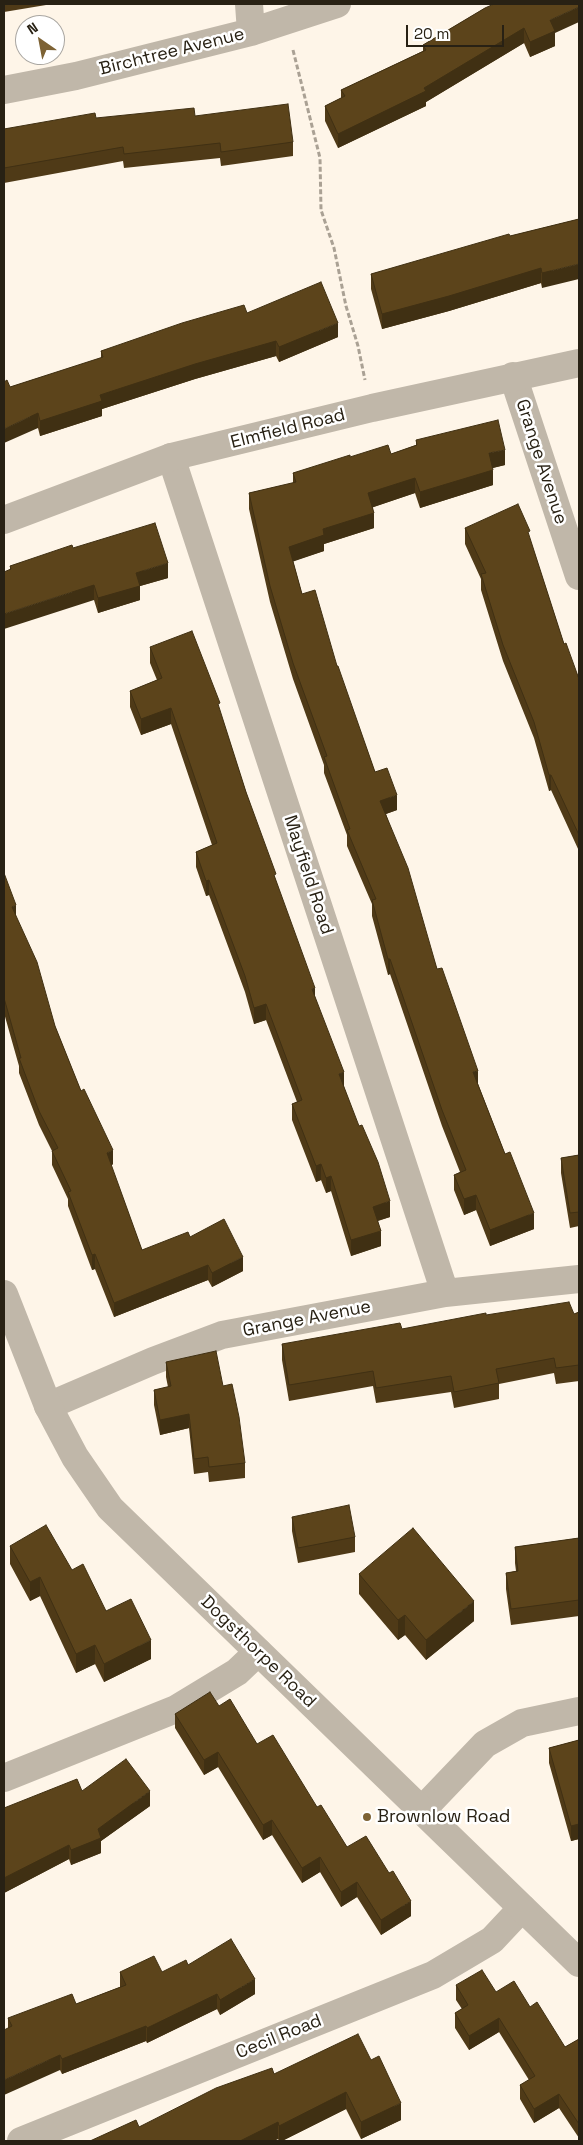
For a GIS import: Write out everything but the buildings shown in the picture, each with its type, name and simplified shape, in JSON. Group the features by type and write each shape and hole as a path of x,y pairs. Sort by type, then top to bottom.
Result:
{"street":[{"path":"249,4 251,32"},
{"name":"Birchtree Avenue","path":"4,90 76,76 251,32 338,4"},
{"name":"Elmfield Road","path":"4,520 171,457 372,408 579,363"},
{"name":"Grange Avenue","path":"513,376 579,576"},
{"name":"Mayfield Road","path":"171,457 445,1293"},
{"name":"Grange Avenue","path":"48,1406 153,1361 222,1335 445,1293 579,1279"},
{"name":"Dogsthorpe Road","path":"5,1300 48,1406 75,1456 110,1508 579,1963"},
{"path":"4,1778 176,1709 237,1672 258,1652"},
{"path":"422,1810 485,1744 522,1722 579,1711"},
{"name":"Cecil Road","path":"21,2141 433,1976 492,1940 522,1908"}],"path":[{"path":"284,21 302,78 320,158 321,210 334,248 346,306 358,346 372,408"}],"place":[{"name":"Brownlow Road","path":"367,1817"}]}
